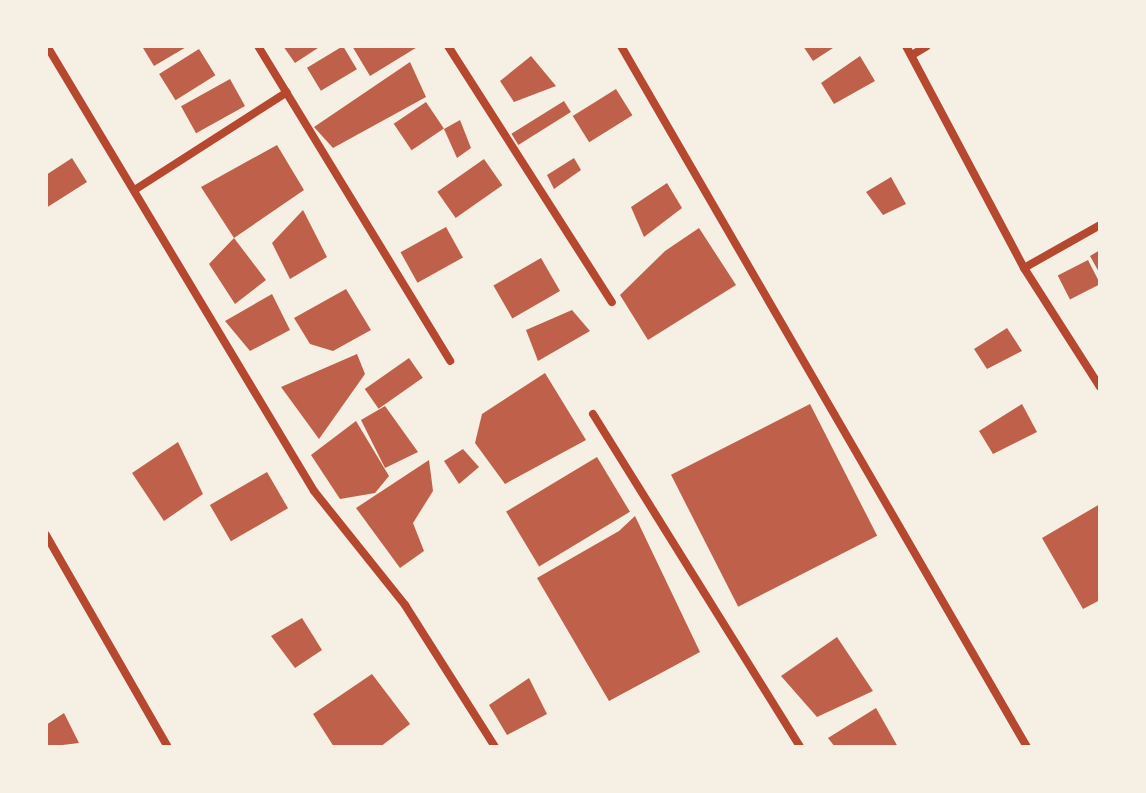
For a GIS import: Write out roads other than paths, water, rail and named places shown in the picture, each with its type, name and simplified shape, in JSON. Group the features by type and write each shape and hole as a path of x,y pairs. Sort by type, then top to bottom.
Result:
{"street":[{"path":"47,46 136,189 314,491 405,605 495,747"},
{"path":"258,46 450,361"},
{"path":"448,46 612,302"},
{"path":"621,46 1027,747"},
{"path":"906,46 1024,268 1100,387"},
{"path":"912,55 927,46"},
{"path":"136,189 287,92"},
{"path":"1024,268 1100,225"},
{"path":"593,414 800,747"},
{"path":"46,535 168,747"}]}
